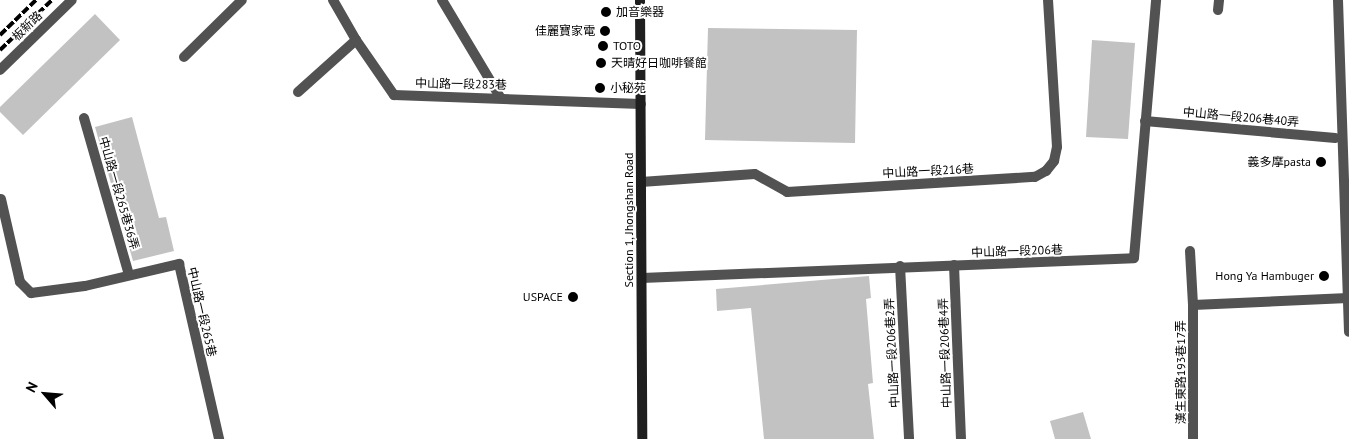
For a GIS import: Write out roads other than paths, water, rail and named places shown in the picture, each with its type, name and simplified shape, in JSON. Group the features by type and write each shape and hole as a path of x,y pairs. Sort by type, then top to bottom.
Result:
{"main road":[{"name":"Section 1, Jhongshan Road","path":"640,0 642,439"}],"street":[{"name":"板新路","path":"0,70 72,0"},
{"path":"184,57 242,0"},
{"name":"中山路一段283巷","path":"333,0 356,40 394,95 500,97 641,104"},
{"path":"442,0 500,97"},
{"name":"中山路一段216巷","path":"641,182 755,174 787,192 1035,177 1046,171 1054,161 1057,147 1048,0"},
{"name":"中山路一段206巷","path":"642,278 900,266 954,266 1134,258 1156,0"},
{"path":"1338,0 1345,73 1349,332"},
{"path":"298,92 356,40"},
{"name":"中山路一段265巷36弄","path":"84,118 129,275"},
{"name":"中山路一段206巷40弄","path":"1145,121 1335,138"},
{"name":"中山路一段265巷","path":"1,199 20,282 31,293 85,286 179,264 218,439"},
{"name":"漢生東路193巷17弄","path":"1190,251 1193,305 1193,439"},
{"name":"中山路一段206巷2弄","path":"900,266 908,439"},
{"name":"中山路一段206巷4弄","path":"954,266 961,439"},
{"name":"漢生東路193巷17弄","path":"1193,305 1348,298"}],"railway":[{"path":"0,35 36,0"},
{"path":"0,50 52,0"}],"place":[{"name":"加音樂器","path":"606,12"},
{"name":"佳麗寶家電","path":"605,31"},
{"name":"TOTO","path":"603,46"},
{"name":"天晴好日咖啡餐館","path":"601,63"},
{"name":"小秘苑","path":"600,88"},
{"name":"義多摩pasta","path":"1321,162"},
{"name":"Hong Ya Hambuger","path":"1324,276"},
{"name":"USPACE","path":"573,297"}]}
